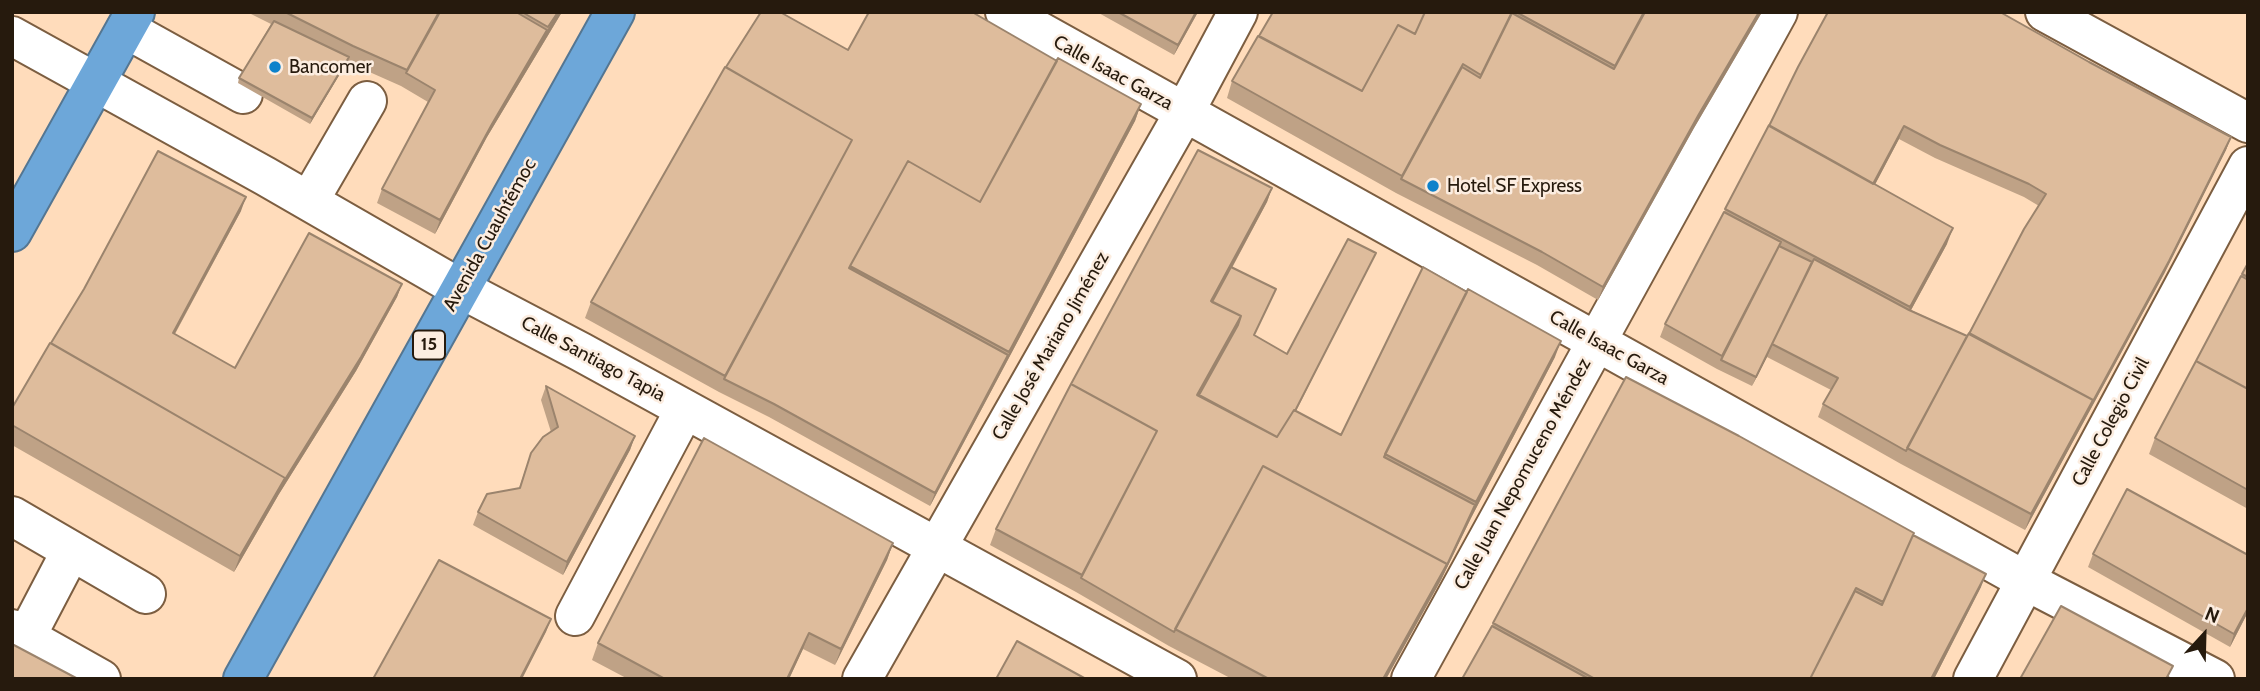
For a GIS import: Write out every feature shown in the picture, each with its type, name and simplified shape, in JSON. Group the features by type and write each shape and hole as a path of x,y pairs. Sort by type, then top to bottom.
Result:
{"highway":[{"name":"Avenida Cuauhtémoc","path":"243,679 615,12"},
{"path":"12,232 130,21"}],"street":[{"name":"Calle Isaac Garza","path":"1005,12 2026,581 2215,679"},
{"name":"Calle José Mariano Jiménez","path":"867,677 937,546 1184,113 1238,12"},
{"name":"Calle Juan Nepomuceno Méndez","path":"1411,679 1778,12"},
{"path":"2045,12 2248,123"},
{"path":"130,21 243,93"},
{"name":"Calle Santiago Tapia","path":"12,36 461,289 937,546 1130,668 1177,679"},
{"path":"180,129 211,75"},
{"path":"309,201 367,101"},
{"name":"Calle Colegio Civil","path":"1973,679 2248,166"},
{"path":"575,616 685,409"},
{"path":"12,516 146,594"},
{"path":"71,551 19,633 101,679"}],"building":[{"path":"285,12 439,12 407,70"},
{"path":"440,12 516,12 547,30 440,220 382,189 435,90 406,73"},
{"path":"522,12 558,12 548,27"},
{"path":"761,12 780,12 848,50 869,12 972,12 1057,61 980,202 908,161 849,268 1008,355 935,493 724,379 852,140 726,67"},
{"path":"1118,12 1196,12 1178,45"},
{"path":"1273,12 1425,12 1415,34 1398,25 1362,91 1259,36"},
{"path":"1425,12 1512,12 1481,75 1463,64 1402,176 1232,81 1258,36 1362,91 1398,25 1415,34"},
{"path":"1516,12 1644,12 1615,66"},
{"path":"1645,12 1759,12 1603,287 1542,252 1401,179 1462,67 1480,78 1512,13 1614,69"},
{"path":"1828,12 2000,12 2231,137 2169,261 2092,403 2093,400 1969,334 2024,229 2046,194 1904,126 1873,184 1769,126"},
{"path":"274,21 349,57 312,118 239,78"},
{"path":"1058,58 1141,104 1009,352 850,266 908,161 980,202"},
{"path":"725,67 852,140 725,376 591,302"},
{"path":"1769,125 1953,228 1910,307 1725,209"},
{"path":"1198,150 1272,188 1211,301 1241,316 1197,395 1277,437 1294,410 1341,435 1423,267 1467,292 1384,457 1475,505 1446,567 1447,564 1263,466 1174,632 1081,578 1157,431 1071,384"},
{"path":"158,151 246,197 173,333 235,368 309,233 402,284 361,357 284,481 285,478 51,343 84,289"},
{"path":"1724,212 1781,242 1722,356 1665,324"},
{"path":"1348,239 1376,253 1295,411 1277,437 1199,395 1241,316 1212,302 1231,267 1276,289 1254,335 1287,354"},
{"path":"1779,246 1812,262 1756,377 1721,360"},
{"path":"1814,259 1909,310 1967,336 1906,451 1823,404 1838,378 1772,344"},
{"path":"2248,263 2248,277 2242,274"},
{"path":"2241,276 2248,280 2248,389 2196,361"},
{"path":"1468,289 1561,341 1476,502 1385,454"},
{"path":"1969,333 2093,400 2031,514 1907,448"},
{"path":"50,343 285,478 240,556 12,425 12,408"},
{"path":"2196,361 2248,389 2248,490 2155,438"},
{"path":"1626,377 1914,533 1883,602 1856,588 1810,679 1595,679 1493,623"},
{"path":"1071,384 1157,431 1082,575 996,529"},
{"path":"546,386 635,436 567,562 478,512 487,494 520,488 531,453 543,437 558,427"},
{"path":"704,438 893,543 841,649 809,633 787,679 665,679 598,643"},
{"path":"1263,466 1447,564 1383,679 1269,679 1175,629"},
{"path":"2127,489 2248,555 2248,608 2234,634 2093,554"},
{"path":"1913,535 1986,574 1931,679 1810,679 1855,591 1882,605"},
{"path":"439,560 551,619 520,679 373,679"},
{"path":"2061,606 2173,666 2166,679 2020,679"},
{"path":"1492,626 1589,679 1462,679"},
{"path":"1017,641 1086,679 996,679"},
{"path":"12,644 78,679 12,679"}],"place":[{"name":"Bancomer","path":"275,67"},
{"name":"Hotel SF Express","path":"1433,186"}]}
